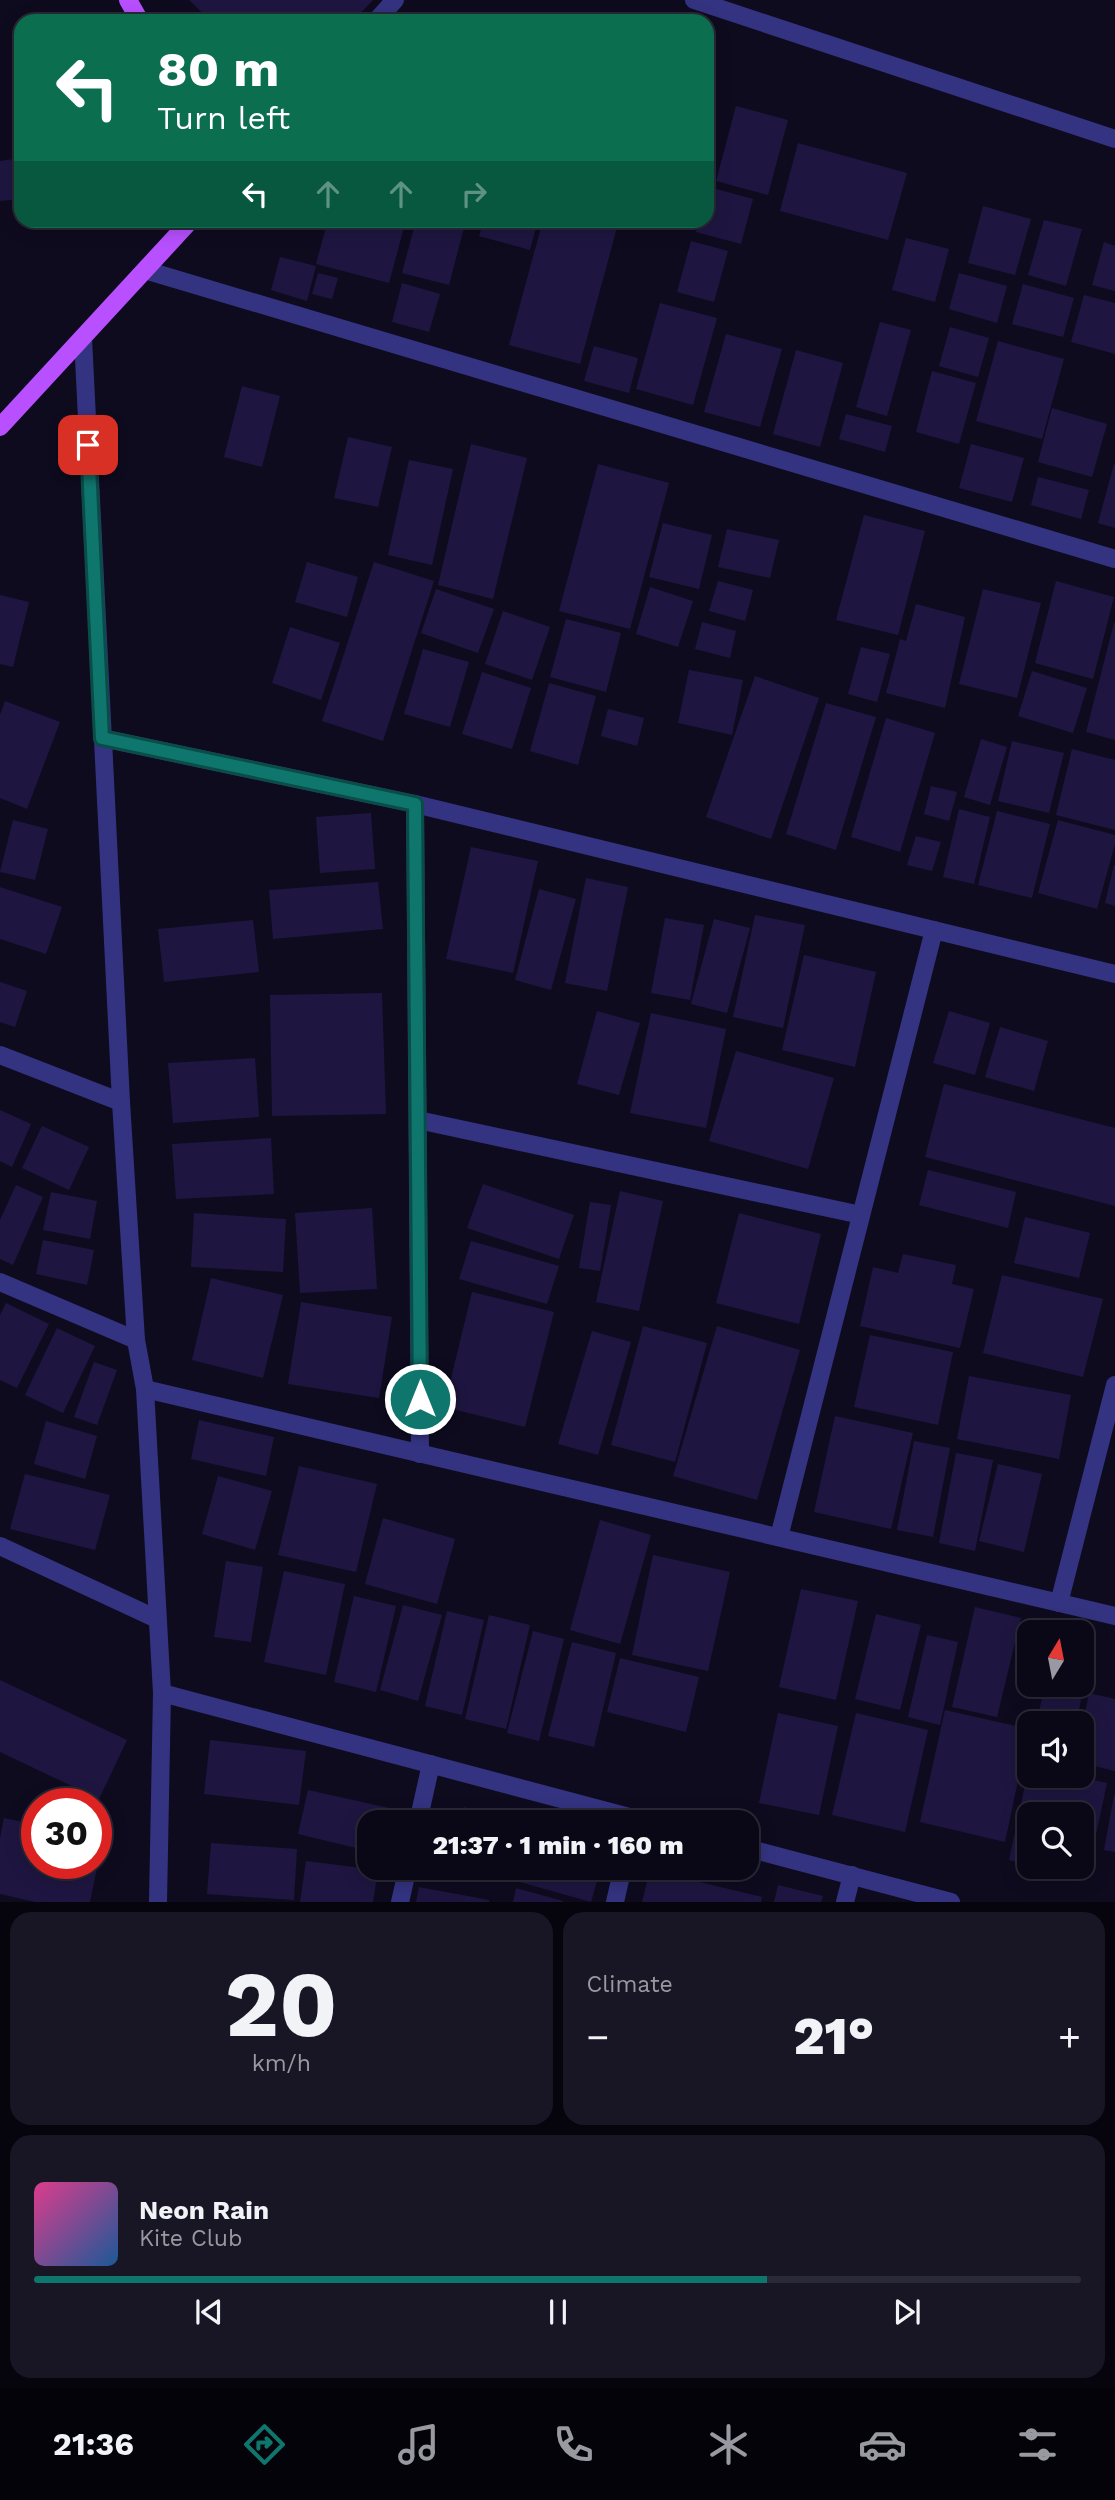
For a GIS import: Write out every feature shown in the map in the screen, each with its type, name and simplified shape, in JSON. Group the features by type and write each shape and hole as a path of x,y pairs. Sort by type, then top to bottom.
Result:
{"main road":[{"path":"0,427 184,228"}],"street":[{"path":"382,14 395,0"},
{"path":"695,0 1115,139"},
{"path":"145,270 1115,559"},
{"path":"83,338 121,1102 136,1340 145,1389 162,1693 158,1902"},
{"path":"102,738 415,804 1115,974"},
{"path":"415,804 421,1454"},
{"path":"779,1537 934,930"},
{"path":"0,1055 121,1102"},
{"path":"418,1120 861,1215"},
{"path":"0,1282 136,1340"},
{"path":"1059,1603 1115,1385"},
{"path":"145,1389 1115,1616"},
{"path":"0,1546 156,1619"},
{"path":"162,1693 599,1810"},
{"path":"421,1810 432,1764"},
{"path":"759,1851 951,1902"},
{"path":"845,1902 852,1875"},
{"path":"400,1902 405,1880"},
{"path":"615,1902 620,1880"}],"building":[{"path":"189,0 373,0 360,14 204,14"},
{"path":"736,106 788,120 768,195 716,181"},
{"path":"798,143 907,173 888,240 780,211"},
{"path":"14,159 14,200 0,201 0,161"},
{"path":"714,188 753,199 741,244 696,232 697,228 714,228"},
{"path":"983,206 1031,219 1015,275 968,263"},
{"path":"1044,220 1082,229 1066,286 1028,275"},
{"path":"326,228 404,228 389,283 316,264"},
{"path":"414,228 464,228 449,285 402,273"},
{"path":"482,228 536,228 530,250 479,236"},
{"path":"541,228 617,228 580,364 509,345"},
{"path":"906,238 949,249 935,302 892,290"},
{"path":"691,241 728,251 714,302 677,292"},
{"path":"1104,242 1115,246 1115,291 1092,285"},
{"path":"280,257 316,266 307,301 271,290"},
{"path":"318,273 338,278 332,299 312,294"},
{"path":"959,273 1007,286 997,323 949,309"},
{"path":"402,283 440,294 429,332 392,322"},
{"path":"1023,284 1074,298 1063,337 1012,324"},
{"path":"1084,295 1115,303 1115,354 1071,342"},
{"path":"660,303 717,318 693,405 636,389"},
{"path":"880,322 911,330 887,416 856,407"},
{"path":"950,327 989,338 978,377 939,366"},
{"path":"726,334 782,349 760,427 704,412"},
{"path":"998,341 1064,359 1042,439 976,421"},
{"path":"594,346 638,358 629,393 584,381"},
{"path":"796,350 843,363 820,447 773,434"},
{"path":"932,371 976,383 959,444 916,432"},
{"path":"242,386 280,396 262,467 224,457"},
{"path":"1052,408 1107,424 1092,477 1038,462"},
{"path":"846,414 892,426 885,452 839,439"},
{"path":"348,437 392,447 378,507 334,498"},
{"path":"471,444 527,458 493,599 438,585"},
{"path":"971,444 1024,458 1012,502 959,488"},
{"path":"409,460 453,469 432,565 388,555"},
{"path":"598,464 669,483 630,629 559,611"},
{"path":"1115,465 1115,528 1098,523"},
{"path":"1038,477 1089,490 1081,519 1031,505"},
{"path":"864,515 925,531 898,635 836,620"},
{"path":"663,523 712,535 699,589 649,577"},
{"path":"727,529 779,540 770,578 718,567"},
{"path":"307,562 358,577 347,617 295,602"},
{"path":"374,562 434,581 383,741 322,721"},
{"path":"718,581 753,590 745,621 709,611"},
{"path":"1056,581 1114,597 1093,679 1035,663"},
{"path":"650,587 693,601 678,647 636,634"},
{"path":"436,589 494,609 478,653 421,633"},
{"path":"983,589 1041,603 1017,698 959,684"},
{"path":"0,595 29,602 13,667 0,664"},
{"path":"916,604 965,617 945,708 886,693 900,639 906,641"},
{"path":"503,611 550,627 532,680 485,664"},
{"path":"566,619 621,633 606,692 550,677"},
{"path":"702,622 736,631 730,658 695,649"},
{"path":"1115,623 1115,740 1086,732"},
{"path":"290,627 340,643 321,700 272,683"},
{"path":"861,647 890,654 877,702 848,694"},
{"path":"423,649 469,662 450,727 404,714"},
{"path":"689,670 743,680 732,735 678,723"},
{"path":"1032,671 1087,688 1073,733 1018,716"},
{"path":"482,672 531,688 512,749 462,734"},
{"path":"755,676 819,698 771,839 706,817"},
{"path":"549,683 596,696 578,765 530,751"},
{"path":"5,701 60,722 27,809 0,798 0,715"},
{"path":"826,703 876,717 836,850 786,834"},
{"path":"608,709 644,718 637,746 601,736"},
{"path":"886,718 935,733 900,852 851,837"},
{"path":"981,739 1007,747 990,805 964,797"},
{"path":"1012,741 1064,753 1049,813 998,801"},
{"path":"1072,749 1115,760 1115,830 1056,815"},
{"path":"931,786 957,792 949,821 924,814"},
{"path":"959,809 990,817 974,884 943,877"},
{"path":"997,811 1050,824 1032,898 978,885"},
{"path":"371,813 375,869 320,873 316,817"},
{"path":"13,820 48,829 35,880 0,872"},
{"path":"1058,820 1115,835 1115,844 1097,909 1038,893"},
{"path":"916,836 941,842 932,871 907,865"},
{"path":"471,847 538,861 513,973 446,959"},
{"path":"1115,865 1115,906 1105,903"},
{"path":"586,878 628,887 607,991 565,983"},
{"path":"378,882 383,929 273,939 269,890"},
{"path":"0,887 62,907 46,954 0,939"},
{"path":"539,889 576,899 551,990 515,980"},
{"path":"755,915 805,925 783,1028 733,1017"},
{"path":"665,918 704,925 690,1000 651,993"},
{"path":"714,919 750,928 727,1013 691,1004"},
{"path":"253,920 259,972 164,982 158,929"},
{"path":"804,955 876,972 855,1067 782,1050"},
{"path":"0,982 27,991 15,1027 0,1022"},
{"path":"382,993 386,1114 272,1116 270,995"},
{"path":"597,1011 640,1023 619,1095 577,1084"},
{"path":"949,1011 990,1023 975,1075 933,1063"},
{"path":"651,1013 726,1029 706,1128 630,1113"},
{"path":"1000,1027 1048,1041 1034,1091 985,1077"},
{"path":"736,1051 834,1078 808,1169 709,1141"},
{"path":"255,1058 259,1117 173,1123 168,1063"},
{"path":"944,1084 1115,1128 1115,1206 925,1157"},
{"path":"0,1110 31,1124 12,1167 0,1161"},
{"path":"42,1126 89,1147 69,1190 22,1168"},
{"path":"271,1138 274,1194 176,1199 172,1144"},
{"path":"928,1170 1016,1192 1008,1228 919,1205"},
{"path":"483,1184 574,1215 559,1259 467,1228"},
{"path":"16,1185 43,1197 13,1265 0,1259 0,1220"},
{"path":"620,1191 663,1201 639,1311 596,1302"},
{"path":"51,1192 97,1201 90,1239 43,1230"},
{"path":"590,1202 611,1205 600,1271 579,1268"},
{"path":"372,1208 377,1289 300,1293 295,1213"},
{"path":"194,1213 286,1219 283,1272 191,1267"},
{"path":"739,1213 821,1234 799,1324 716,1303"},
{"path":"1025,1217 1090,1233 1079,1278 1014,1263"},
{"path":"43,1240 94,1250 87,1285 36,1274"},
{"path":"471,1241 559,1266 547,1304 459,1279"},
{"path":"903,1254 956,1265 952,1284 974,1289 960,1348 860,1326 873,1267 898,1273"},
{"path":"1002,1275 1103,1299 1083,1377 983,1353"},
{"path":"211,1278 283,1295 263,1378 192,1360"},
{"path":"472,1292 554,1312 525,1427 444,1407"},
{"path":"301,1302 392,1317 379,1398 288,1384"},
{"path":"6,1303 49,1324 17,1388 0,1380 0,1315"},
{"path":"643,1326 707,1343 675,1462 611,1445"},
{"path":"717,1326 800,1350 757,1500 673,1476"},
{"path":"57,1328 95,1346 63,1413 25,1395"},
{"path":"592,1331 631,1342 598,1455 558,1444"},
{"path":"870,1335 953,1352 938,1425 854,1407"},
{"path":"94,1362 117,1370 97,1425 74,1417"},
{"path":"969,1376 1071,1395 1059,1459 957,1439"},
{"path":"835,1416 913,1433 891,1529 814,1512"},
{"path":"199,1420 274,1437 266,1476 191,1459"},
{"path":"46,1421 97,1436 85,1479 34,1464"},
{"path":"914,1441 950,1448 933,1537 897,1530"},
{"path":"956,1453 993,1460 975,1551 939,1543"},
{"path":"998,1464 1042,1474 1024,1552 979,1541"},
{"path":"299,1466 377,1484 356,1572 278,1555"},
{"path":"25,1474 110,1495 95,1550 10,1529"},
{"path":"218,1476 272,1491 255,1550 202,1534"},
{"path":"383,1518 455,1539 437,1604 365,1584"},
{"path":"600,1520 651,1535 620,1644 570,1630"},
{"path":"653,1555 730,1572 708,1671 632,1655"},
{"path":"226,1561 263,1567 251,1642 214,1637"},
{"path":"284,1571 345,1584 326,1675 264,1662"},
{"path":"801,1589 858,1601 836,1700 779,1687"},
{"path":"354,1596 396,1606 376,1692 334,1682"},
{"path":"403,1605 442,1615 418,1701 380,1690"},
{"path":"975,1607 1021,1618 1017,1620 1017,1634 997,1717 952,1707"},
{"path":"447,1611 484,1620 462,1715 425,1706"},
{"path":"876,1614 921,1625 900,1710 855,1699"},
{"path":"489,1615 530,1625 506,1729 465,1719"},
{"path":"533,1631 564,1639 539,1741 507,1733"},
{"path":"927,1635 958,1642 940,1725 908,1717"},
{"path":"572,1642 616,1653 594,1747 548,1736"},
{"path":"620,1658 699,1677 686,1732 607,1712"},
{"path":"0,1680 127,1740 104,1788 76,1788 0,1752"},
{"path":"1094,1694 1115,1699 1115,1771 1094,1766 1094,1711 1085,1711 1088,1698 1094,1698"},
{"path":"1042,1698 1081,1698 1079,1711 1039,1711"},
{"path":"945,1710 1017,1726 1017,1786 1005,1842 920,1822"},
{"path":"778,1713 838,1726 819,1815 759,1803"},
{"path":"856,1713 928,1730 905,1832 832,1815"},
{"path":"210,1740 306,1751 299,1805 204,1794"},
{"path":"1094,1780 1107,1783 1094,1844 1094,1802 1021,1802 1024,1788 1094,1788"},
{"path":"308,1790 398,1810 357,1810 357,1848 298,1834"},
{"path":"1115,1795 1115,1852 1104,1850"},
{"path":"4,1818 21,1822 21,1879 95,1879 90,1902 35,1902 0,1894 0,1839"},
{"path":"1017,1823 1017,1862 1009,1860"},
{"path":"211,1843 297,1849 294,1900 207,1894"},
{"path":"306,1861 357,1867 357,1880 376,1880 373,1902 300,1902"},
{"path":"516,1880 597,1880 591,1902"},
{"path":"648,1880 691,1880 762,1897 761,1902 642,1902"},
{"path":"778,1885 823,1896 821,1902 774,1902"},
{"path":"419,1887 489,1900 489,1902 416,1902"},
{"path":"516,1888 563,1901 563,1902 513,1902"}],"route":[{"path":"88,445 102,738 415,804 420,1399"}]}
